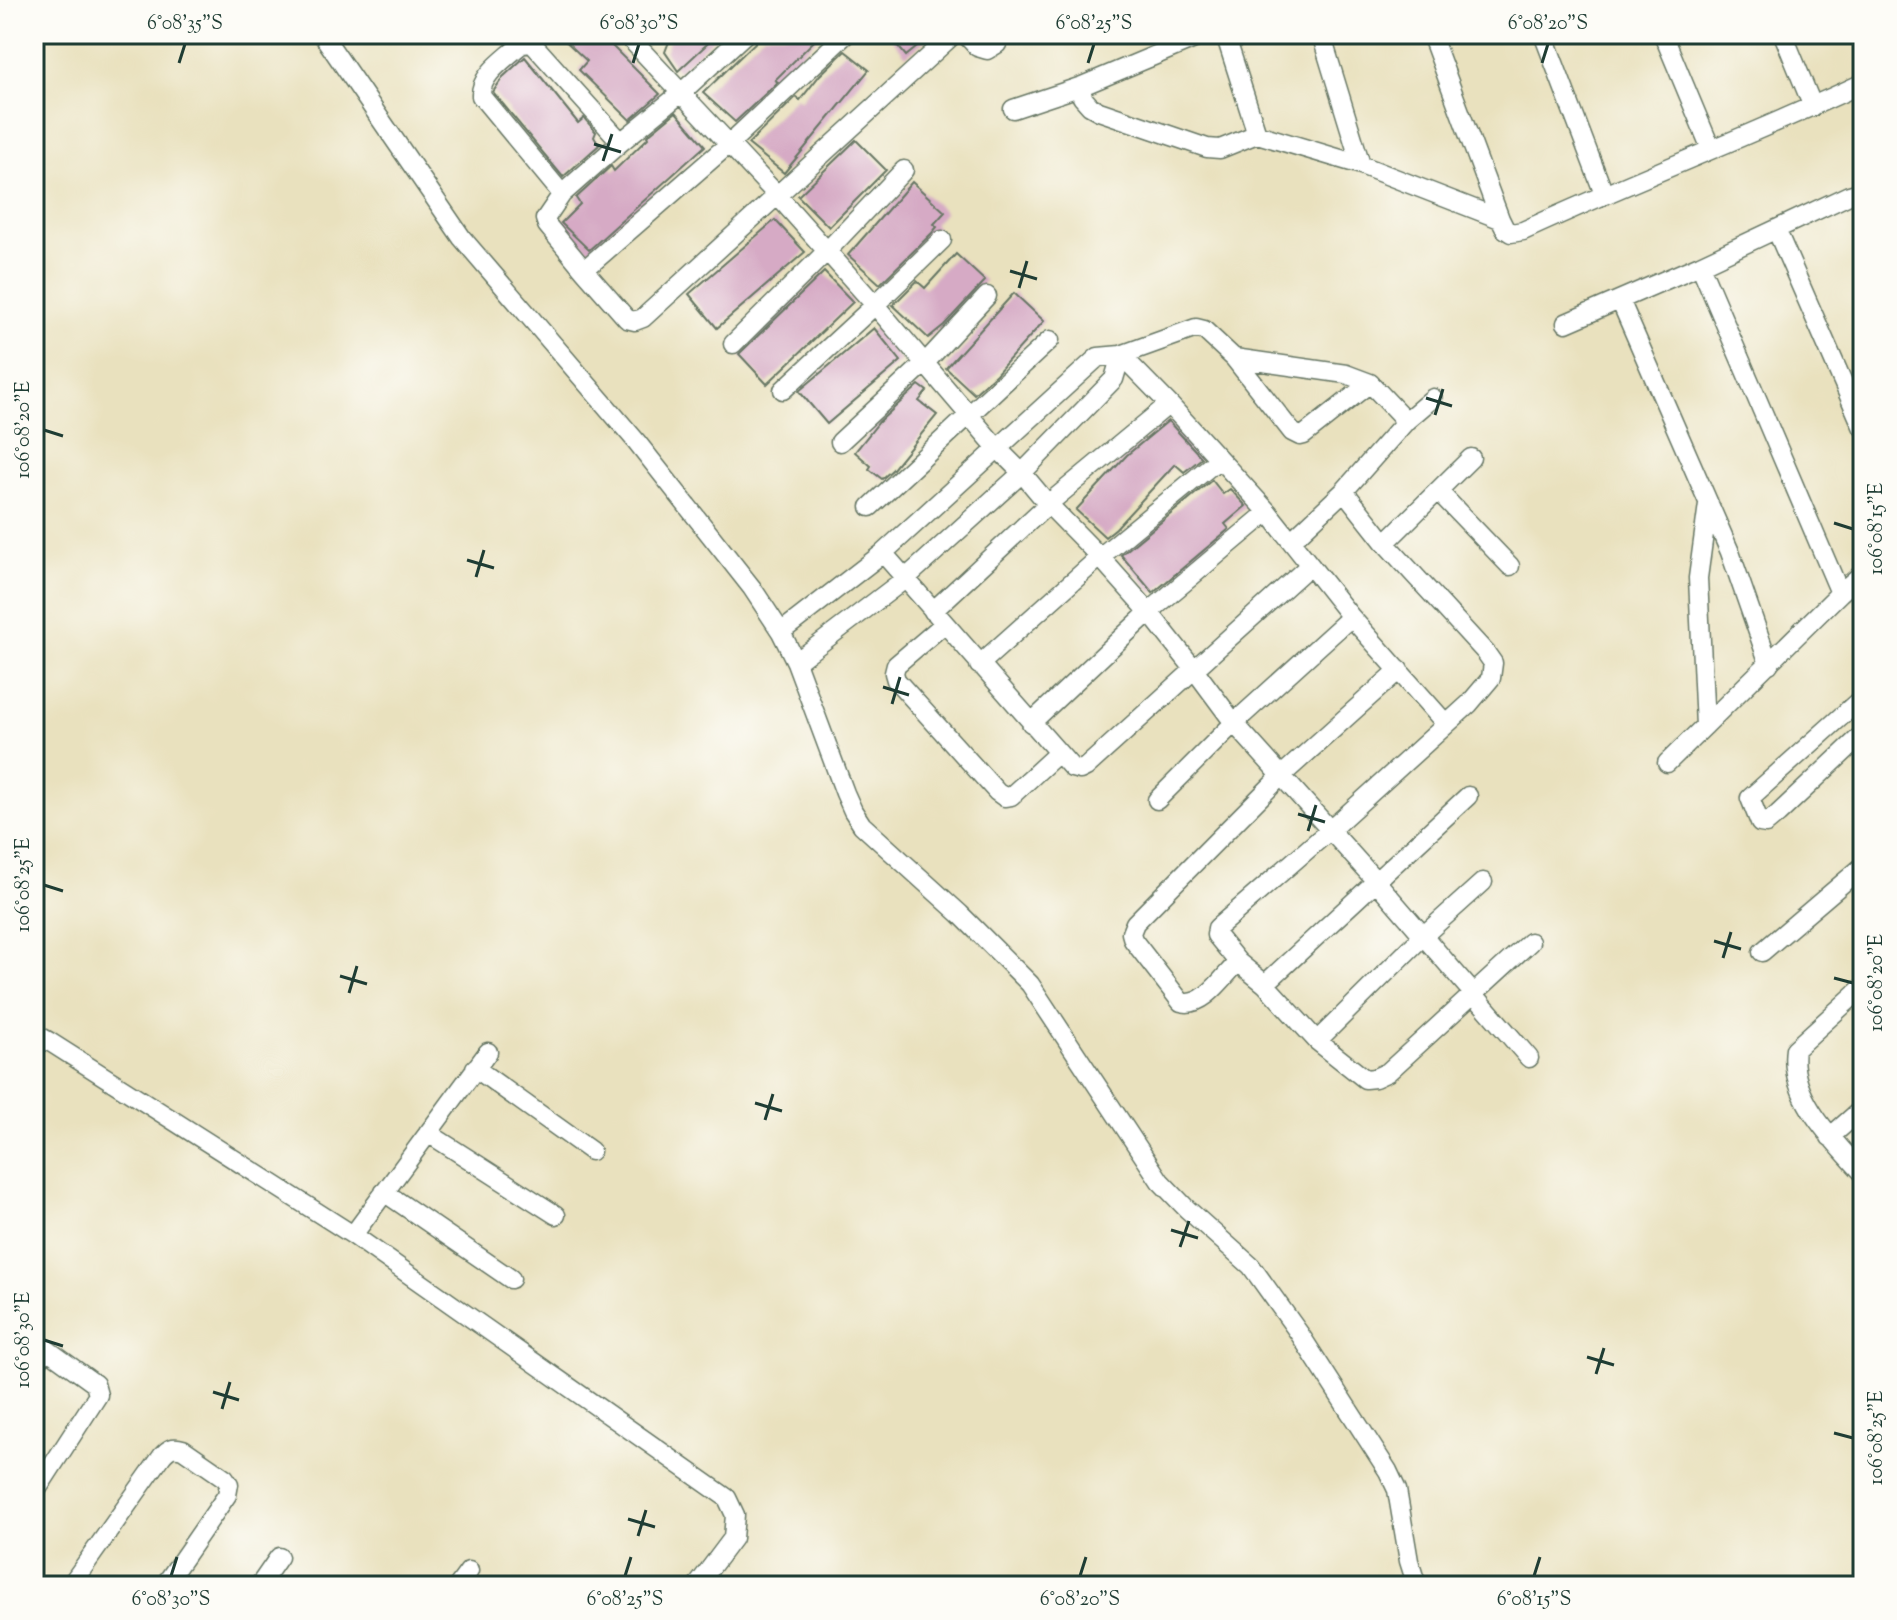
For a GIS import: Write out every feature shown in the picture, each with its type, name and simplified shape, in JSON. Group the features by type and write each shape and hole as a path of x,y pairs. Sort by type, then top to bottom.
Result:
{"street":[{"path":"322,34 462,238 636,441 740,571 781,632 796,662 849,802 862,825 960,914 1030,984 1160,1181 1251,1266 1299,1333 1397,1490 1409,1561 1417,1586"},
{"path":"626,34 777,195 997,448 1149,612 1234,723 1529,1058"},
{"path":"745,34 562,194 545,219 627,319 635,321 643,318 954,34"},
{"path":"584,270 729,144 846,34"},
{"path":"965,34 977,47 987,50 997,44 1001,34"},
{"path":"1013,109 1082,86 1206,34"},
{"path":"1225,34 1257,134"},
{"path":"1321,34 1361,165"},
{"path":"1431,34 1500,219 1511,233 1523,231 1863,83"},
{"path":"1543,34 1604,194"},
{"path":"1663,34 1711,149"},
{"path":"1783,34 1813,107"},
{"path":"562,194 481,96 480,87 487,76 518,47 532,43 621,142"},
{"path":"1082,86 1082,97 1099,111 1207,148 1220,149 1257,134 1361,165 1500,219"},
{"path":"733,344 904,170"},
{"path":"1566,323 1849,195 1863,194"},
{"path":"1776,229 1863,428"},
{"path":"783,390 942,240"},
{"path":"1700,265 1840,593"},
{"path":"840,442 925,363 987,296"},
{"path":"1620,300 1730,552 1769,664"},
{"path":"781,632 883,553 1098,357 1121,355 1196,328 1204,330 1234,358 1292,432 1300,436 1370,383"},
{"path":"870,507 1050,340"},
{"path":"796,662 905,579 1022,473 1114,379 1121,355"},
{"path":"1121,355 1268,512 1351,617 1446,724"},
{"path":"1234,358 1346,374 1370,383 1406,421"},
{"path":"1291,541 1344,491 1406,421 1433,398"},
{"path":"1058,753 1011,796 1004,797 896,680 896,665 938,617 1048,504 1169,404"},
{"path":"1385,543 1471,458"},
{"path":"979,665 1100,557 1219,459"},
{"path":"1344,491 1385,543 1486,653 1493,663 1491,678 1469,704 1217,928 1216,935 1238,962 1265,984 1317,1041 1365,1079 1388,1072 1530,942"},
{"path":"1438,491 1510,566"},
{"path":"1705,726 1698,578 1708,504"},
{"path":"1031,723 1149,612 1268,512"},
{"path":"883,553 1058,753 1072,768 1080,770 1310,565"},
{"path":"1667,763 1863,573"},
{"path":"1157,800 1234,723 1351,617"},
{"path":"1238,962 1202,1000 1189,1005 1181,1002 1133,940 1131,933 1135,923 1281,776 1399,670"},
{"path":"1861,702 1750,798 1760,823 1766,824 1778,814 1863,734"},
{"path":"1265,984 1468,796"},
{"path":"1762,952 1863,866"},
{"path":"1317,1041 1423,936 1483,882"},
{"path":"1863,987 1795,1049 1793,1061 1800,1093 1830,1137 1863,1173"},
{"path":"34,1033 353,1235 727,1498 735,1515 733,1538 697,1586"},
{"path":"353,1235 488,1052"},
{"path":"475,1068 591,1151"},
{"path":"1830,1137 1863,1108"},
{"path":"428,1133 556,1215"},
{"path":"384,1192 511,1279"},
{"path":"34,1367 40,1344 95,1384 98,1395 34,1494"},
{"path":"70,1586 162,1456 175,1447 183,1449 229,1484 227,1495 164,1586"},
{"path":"259,1586 279,1557"}],"building":[{"path":"558,34 614,34 608,42 660,94 630,120 579,70 587,61"},
{"path":"672,34 718,34 678,71 665,52"},
{"path":"764,34 821,34 775,80 778,82 735,122 703,93"},
{"path":"888,34 933,34 906,56"},
{"path":"845,51 869,70 784,173 748,144 796,97 800,100"},
{"path":"525,57 578,123 584,118 596,132 594,137 599,145 563,177 493,92 503,77"},
{"path":"676,112 705,146 589,250 561,223 580,204 576,198 611,166 614,171 647,136"},
{"path":"856,140 886,170 829,227 798,196"},
{"path":"912,182 945,212 934,224 937,227 932,233 880,284 848,255"},
{"path":"775,220 805,252 717,328 689,294"},
{"path":"956,254 985,281 928,338 893,305 917,281 925,288"},
{"path":"824,272 853,302 767,384 739,354"},
{"path":"1014,293 1044,321 974,394 946,368"},
{"path":"874,328 901,361 827,424 799,391"},
{"path":"919,385 927,391 919,401 937,415 882,479 855,452 879,422"},
{"path":"1168,421 1202,458 1184,472 1175,464 1105,537 1076,510 1127,455"},
{"path":"1212,480 1223,494 1230,489 1246,506 1225,524 1229,529 1153,593 1121,555"}]}
